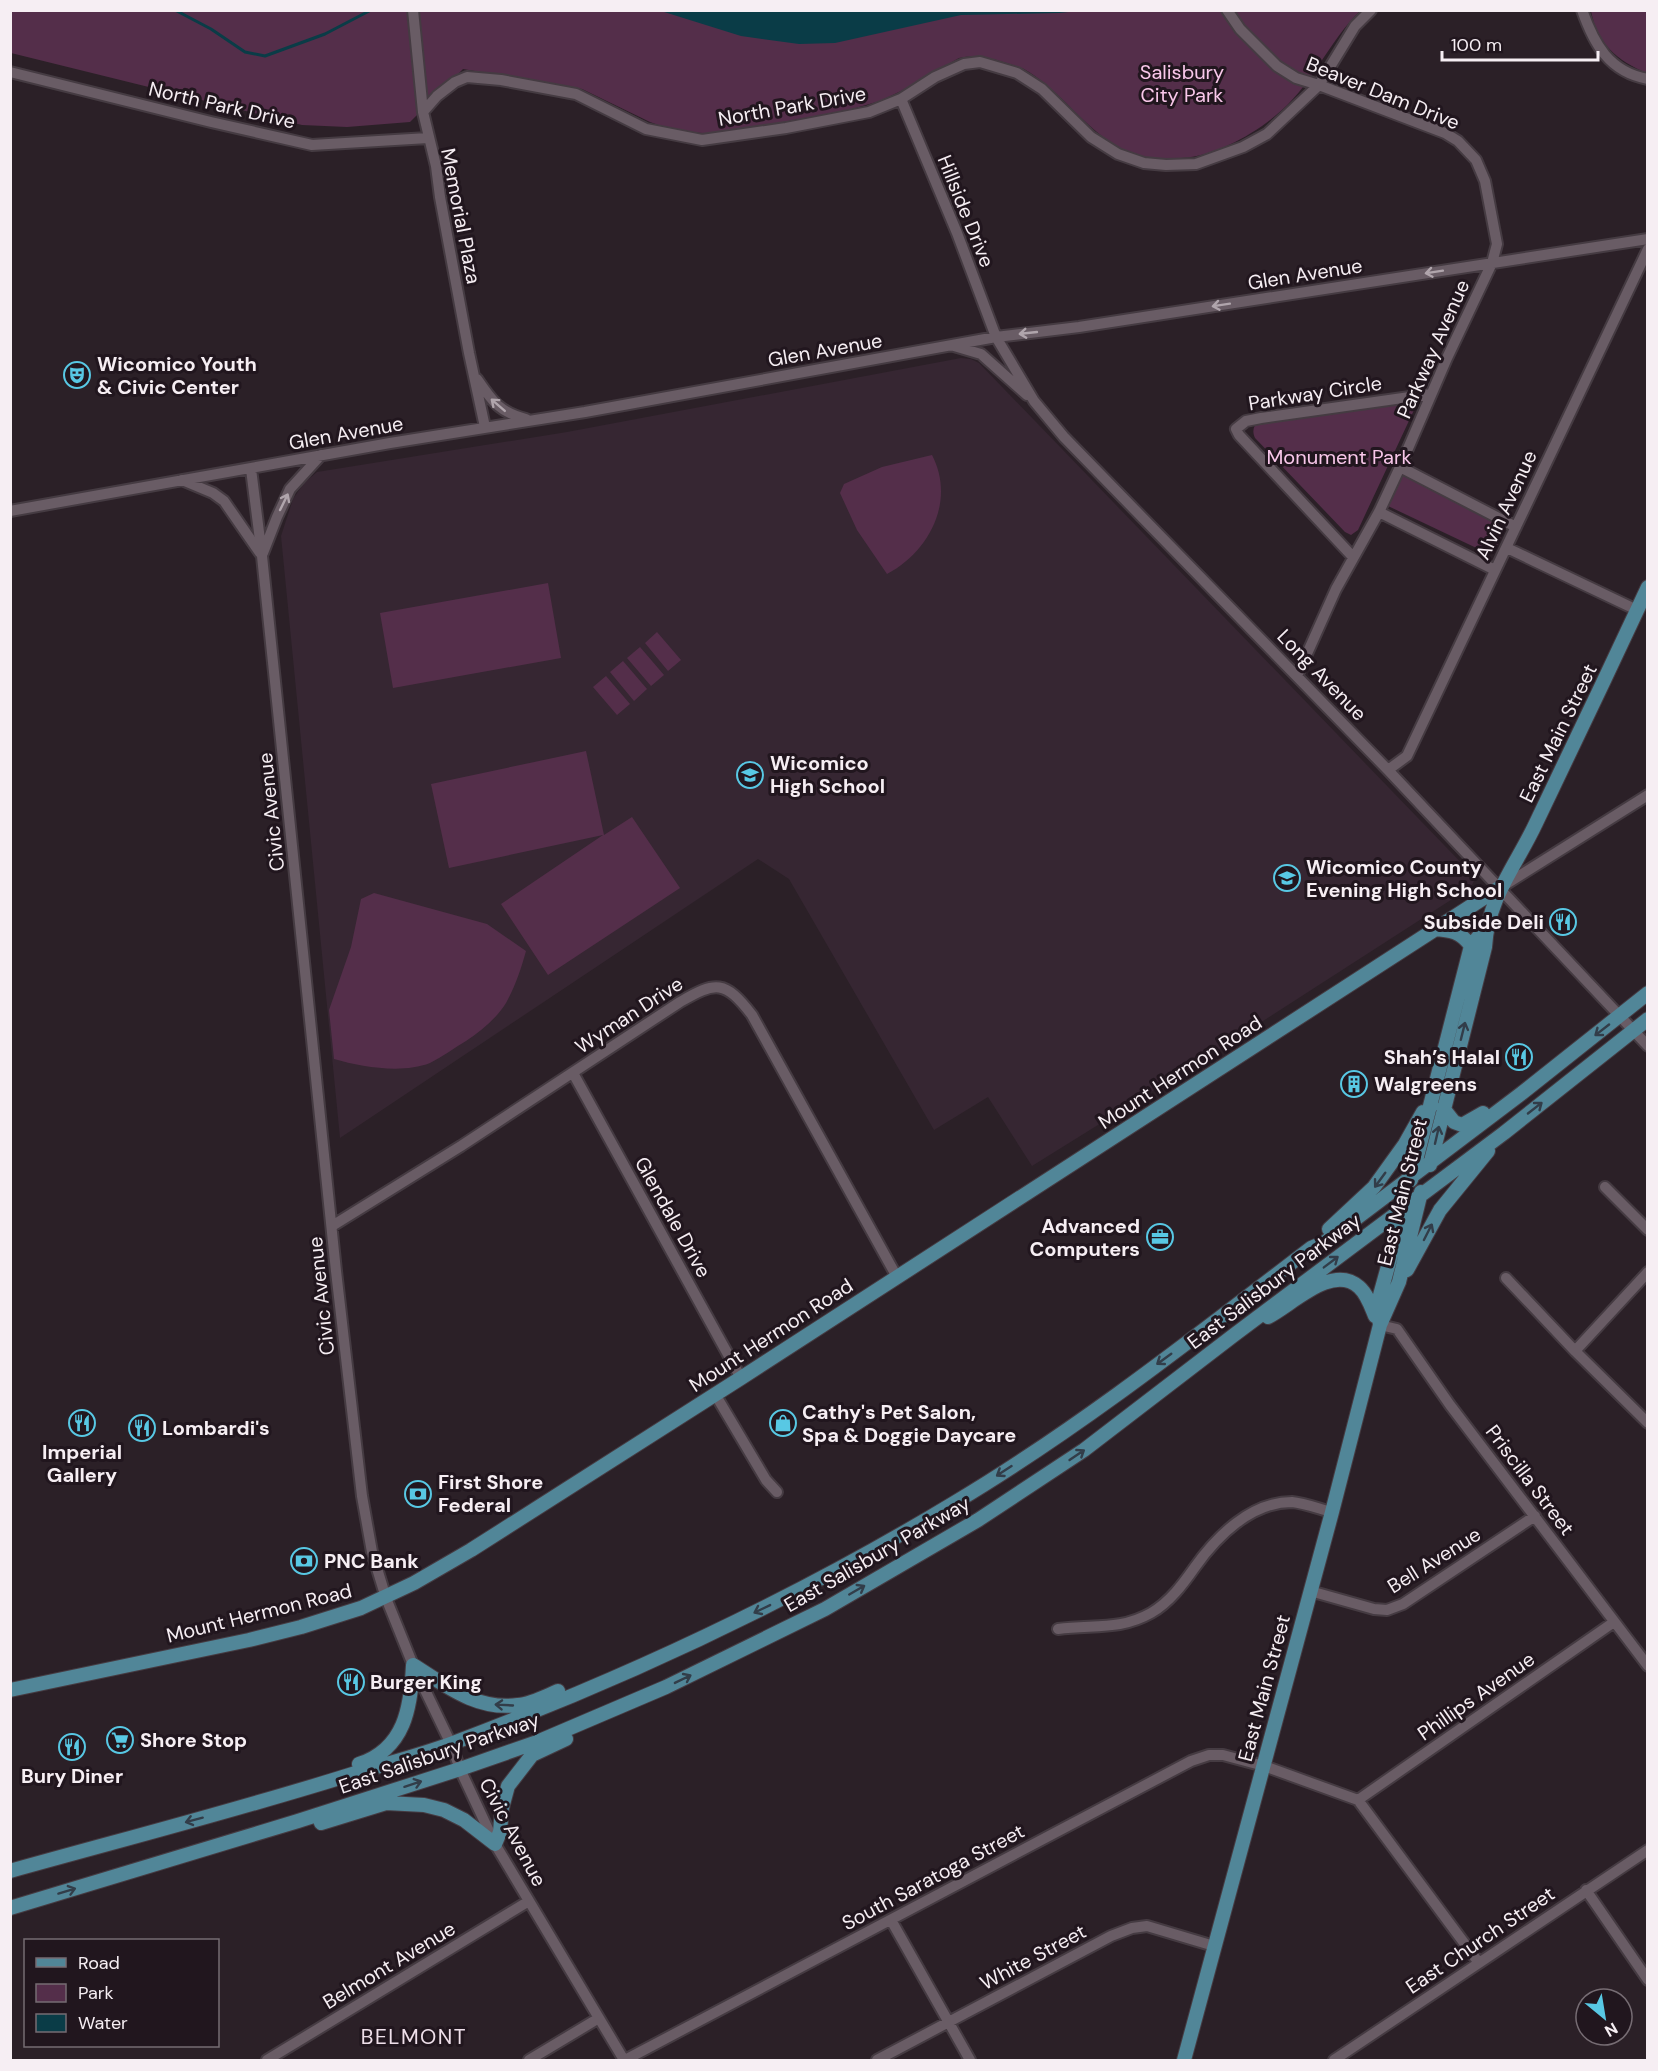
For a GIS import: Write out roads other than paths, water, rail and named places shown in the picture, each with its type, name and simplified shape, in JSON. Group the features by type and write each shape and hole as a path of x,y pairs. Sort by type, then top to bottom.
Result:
{"main road":[{"name":"East Main Street","path":"1184,2061 1332,1512 1380,1324 1399,1282 1421,1193 1431,1163 1485,947 1486,927 1499,888 1525,846 1647,587"},
{"name":"Mount Hermon Road","path":"10,1690 249,1640 331,1619 386,1598 471,1550 741,1378 1499,888"},
{"name":"East Main Street","path":"1380,1324 1377,1306 1405,1206 1471,946 1486,927"},
{"path":"1434,929 1458,933 1471,946"},
{"name":"East Salisbury Parkway","path":"10,1871 322,1784 451,1744 525,1715 678,1649 852,1562 957,1502 1052,1439 1145,1373 1311,1248 1325,1242 1431,1163 1522,1094 1647,993"},
{"name":"East Salisbury Parkway","path":"10,1908 460,1769 537,1742 666,1687 825,1609 978,1520 1084,1450 1421,1193 1504,1133 1647,1019"},
{"path":"1311,1248 1374,1187 1406,1144 1432,1094"},
{"path":"1443,1108 1454,1122 1462,1125 1474,1120 1494,1105 1522,1094"},
{"path":"1399,1282 1440,1210 1504,1133"},
{"path":"1234,1335 1283,1310 1319,1284 1329,1280 1352,1282 1360,1287 1380,1324"},
{"path":"229,1810 273,1789 372,1760 381,1753 404,1725 411,1700 413,1665 462,1696 480,1702 519,1705 547,1696 642,1655 678,1649"},
{"path":"202,1850 294,1831 386,1803 424,1805 444,1810 464,1820 495,1844 500,1832 502,1808 508,1786 532,1755 602,1725 630,1703"}],"street":[{"name":"Memorial Plaza","path":"413,10 423,112 436,166 485,427"},
{"name":"Beaver Dam Drive","path":"1227,10 1240,29 1277,66 1296,78 1445,133 1458,141 1476,160 1485,181 1497,244 1492,263"},
{"name":"North Park Drive","path":"423,112 444,89 461,79 467,77 501,80 576,94 646,129 702,140 786,128 870,112 901,99 935,77 964,64 980,62 1017,73 1042,89 1091,137 1118,154 1144,163 1196,164 1243,147 1267,134 1319,85 1355,26 1371,10"},
{"path":"1582,10 1592,37 1613,63 1639,78 1647,79"},
{"name":"North Park Drive","path":"10,72 312,145 428,138"},
{"name":"Hillside Drive","path":"901,99 957,233 996,337"},
{"name":"Glen Avenue","path":"10,511 996,337 1079,327 1647,238"},
{"name":"Alvin Avenue","path":"1388,770 1407,756 1647,249"},
{"name":"Parkway Avenue","path":"1297,676 1353,557 1379,512 1446,358 1492,263"},
{"name":"Long Avenue","path":"996,337 1034,401 1064,437 1388,770 1647,1046"},
{"path":"949,345 981,354 1034,401"},
{"path":"474,376 500,409 512,416 532,420"},
{"name":"Parkway Circle","path":"1353,557 1270,471 1236,429 1246,421 1261,418 1431,394"},
{"path":"262,556 290,489 321,455"},
{"path":"1400,467 1516,527"},
{"name":"Civic Avenue","path":"251,469 362,1496 372,1552 386,1598 413,1665 495,1844 625,2061"},
{"path":"182,480 213,493 224,501 262,556"},
{"path":"1379,512 1495,570"},
{"path":"1507,548 1637,610"},
{"path":"1499,888 1647,795"},
{"name":"Wyman Drive","path":"332,1227 697,992 717,986 727,989 752,1015 897,1277"},
{"name":"Glendale Drive","path":"573,1073 741,1378"},
{"path":"1605,1187 1647,1230"},
{"path":"1575,1351 1647,1272"},
{"path":"1506,1278 1647,1423"},
{"name":"Priscilla Street","path":"1380,1324 1397,1329 1450,1405 1647,1666"},
{"path":"715,1394 766,1480 777,1492"},
{"path":"1058,1629 1080,1626 1103,1628 1120,1626 1153,1612 1169,1600 1218,1538 1250,1515 1269,1507 1292,1502 1332,1512"},
{"name":"Bell Avenue","path":"1310,1591 1374,1609 1387,1610 1403,1604 1535,1516"},
{"name":"Phillips Avenue","path":"1358,1800 1614,1622"},
{"name":"South Saratoga Street","path":"625,2061 1191,1761 1209,1755 1223,1755 1264,1766 1358,1800"},
{"path":"1358,1800 1479,1963"},
{"name":"East Church Street","path":"1334,2061 1647,1850"},
{"path":"1586,1890 1647,1980"},
{"name":"Belmont Avenue","path":"267,2061 529,1901"},
{"path":"891,1920 970,2061"},
{"name":"White Street","path":"878,2061 1111,1936 1132,1928 1147,1926 1214,1946"},
{"path":"529,2061 599,2018"}],"water":[{"path":"661,11 1078,11 961,15 835,43 799,44 741,36"}],"waterway":[{"path":"175,10 211,29 245,52 265,56 325,34 371,10"}],"place":[{"name":"Wicomico Youth & Civic Center","path":"77,375"},
{"name":"Wicomico High School","path":"750,775"},
{"name":"Wicomico County Evening High School","path":"1287,878"},
{"name":"Subside Deli","path":"1563,922"},
{"name":"Shah’s Halal","path":"1519,1057"},
{"name":"Walgreens","path":"1354,1084"},
{"name":"Advanced Computers","path":"1160,1237"},
{"name":"Imperial Gallery","path":"82,1423"},
{"name":"Cathy's Pet Salon, Spa & Doggie Daycare","path":"783,1423"},
{"name":"Lombardi's","path":"142,1428"},
{"name":"First Shore Federal","path":"418,1494"},
{"name":"PNC Bank","path":"304,1561"},
{"name":"Burger King","path":"351,1682"},
{"name":"Shore Stop","path":"120,1740"},
{"name":"Bury Diner","path":"72,1747"}],"district":[{"name":"BELMONT","path":"414,2037"}],"park label":[{"name":"Salisbury City Park","path":"1182,84"},
{"name":"Monument Park","path":"1339,457"}]}
